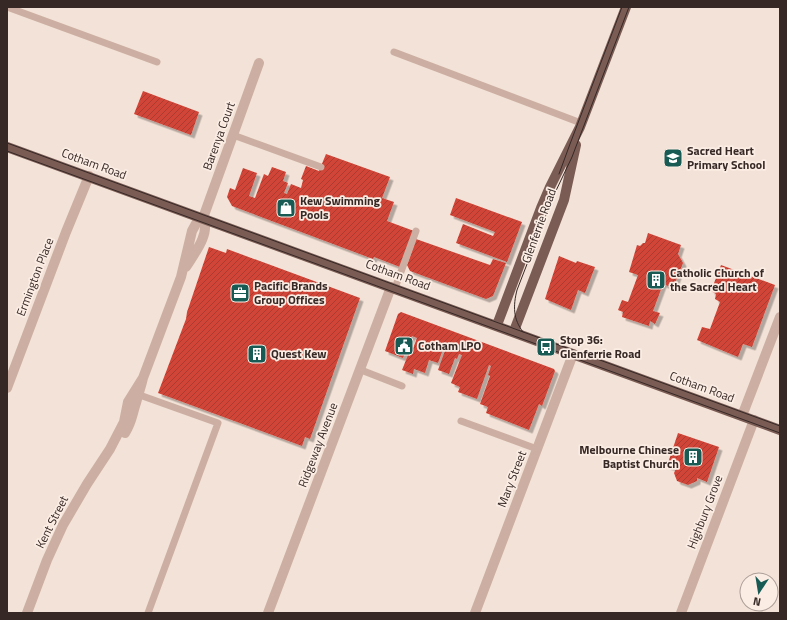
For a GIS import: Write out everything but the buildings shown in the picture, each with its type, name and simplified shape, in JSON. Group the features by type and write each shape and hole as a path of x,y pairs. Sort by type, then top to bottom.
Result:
{"main road":[{"name":"Glenferrie Road","path":"497,325 548,192 580,125 626,7"},
{"name":"Glenferrie Road","path":"514,332 564,200 580,125"},
{"name":"Cotham Road","path":"7,147 497,325 780,430"}],"street":[{"name":"Barenya Court","path":"203,218 258,62"},
{"name":"Ermington Place","path":"7,388 66,232 89,176"},
{"name":"Kent Street","path":"27,613 47,560 63,525 110,449 124,422 126,407 136,394 143,378 181,276 192,231 198,220 203,218"},
{"name":"Ridgeway Avenue","path":"268,613 393,288"},
{"path":"742,416 780,317"},
{"name":"Mary Street","path":"475,613 573,354"},
{"name":"Highbury Grove","path":"681,613 754,420"}],"lane":[{"path":"7,7 156,62"},
{"path":"394,52 580,125"},
{"path":"233,135 320,167"},
{"path":"393,288 416,231"},
{"path":"361,370 402,386"},
{"path":"136,394 218,424 148,613"},
{"path":"461,421 537,449"}],"tram line":[{"path":"559,174 622,7"},
{"path":"523,332 517,322 515,312 517,290 553,197 572,157 629,7"},
{"path":"7,143 780,426"},
{"path":"7,151 780,433"}],"place":[{"name":"Sacred Heart Primary School","path":"673,158"},
{"name":"Kew Swimming Pools","path":"286,208"},
{"name":"Catholic Church of the Sacred Heart","path":"656,280"},
{"name":"Pacific Brands Group Offices","path":"240,293"},
{"name":"Cotham LPO","path":"404,346"},
{"name":"Stop 36: Glenferrie Road","path":"546,347"},
{"name":"Quest Kew","path":"257,354"},
{"name":"Melbourne Chinese Baptist Church","path":"693,457"}]}
